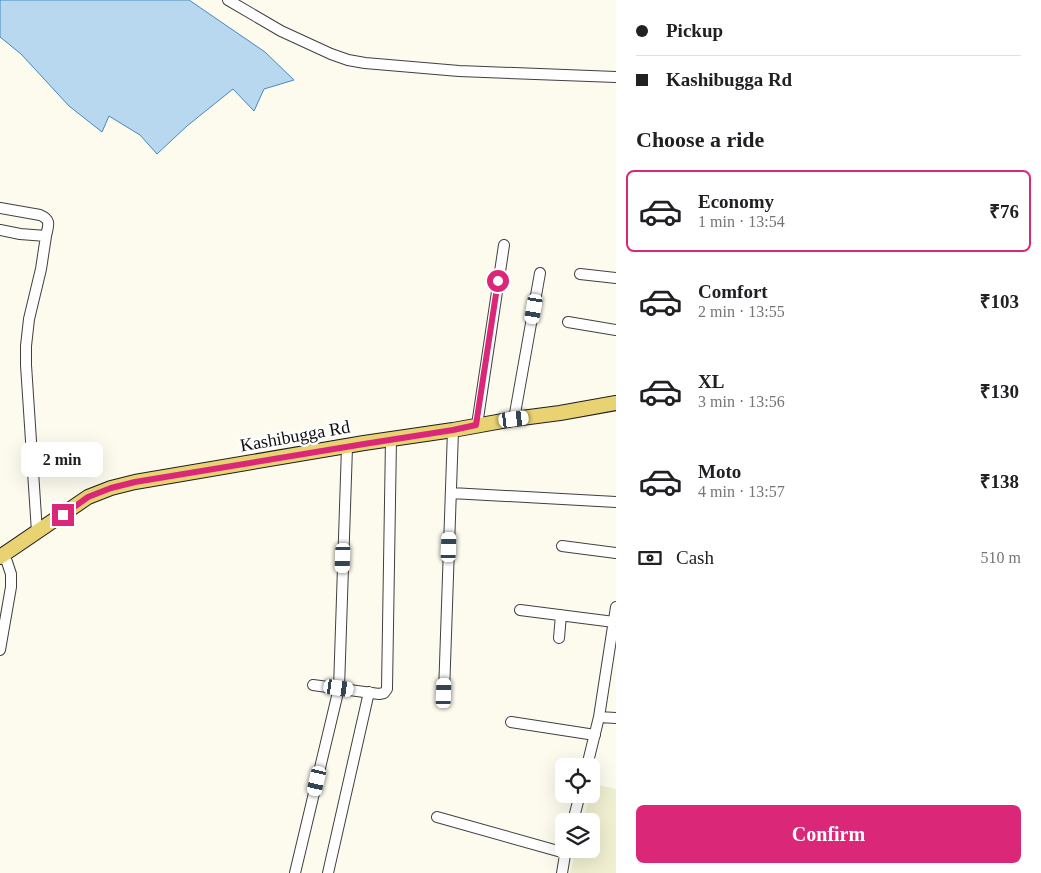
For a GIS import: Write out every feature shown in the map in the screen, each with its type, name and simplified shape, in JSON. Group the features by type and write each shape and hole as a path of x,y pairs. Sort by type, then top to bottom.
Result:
{"main road":[{"name":"Kashibugga Rd","path":"2,556 88,497 111,488 135,482 616,403"}],"street":[{"path":"228,0 281,31 348,60 459,71 616,77"},
{"path":"0,208 40,215 48,220 42,269 29,319 26,346 37,532"},
{"path":"0,230 46,236"},
{"path":"476,425 504,245"},
{"path":"514,419 540,273"},
{"path":"580,274 616,278"},
{"path":"568,322 616,330"},
{"path":"444,693 453,430"},
{"path":"313,685 379,694 384,693 387,689 391,439"},
{"path":"295,873 339,688 347,446"},
{"path":"451,493 616,502"},
{"path":"562,546 616,552"},
{"path":"0,650 11,587 11,574 7,562 2,556"},
{"path":"589,758 614,642 616,607"},
{"path":"520,610 614,622"},
{"path":"559,638 561,615"},
{"path":"328,873 368,692"},
{"path":"599,717 616,718"},
{"path":"511,722 594,735"},
{"path":"437,817 555,848"},
{"path":"562,873 565,858"}],"green space":[{"path":"600,786 616,789 616,873 570,873 574,858 600,858 600,813 585,813 588,803 600,803"}],"water":[{"path":"0,0 189,0 265,52 294,80 264,89 254,111 233,89 187,126 157,154 140,135 109,116 102,132 69,106 21,54 0,37"}],"route":[{"path":"63,515 88,497 111,488 135,482 476,425 498,281"}]}
